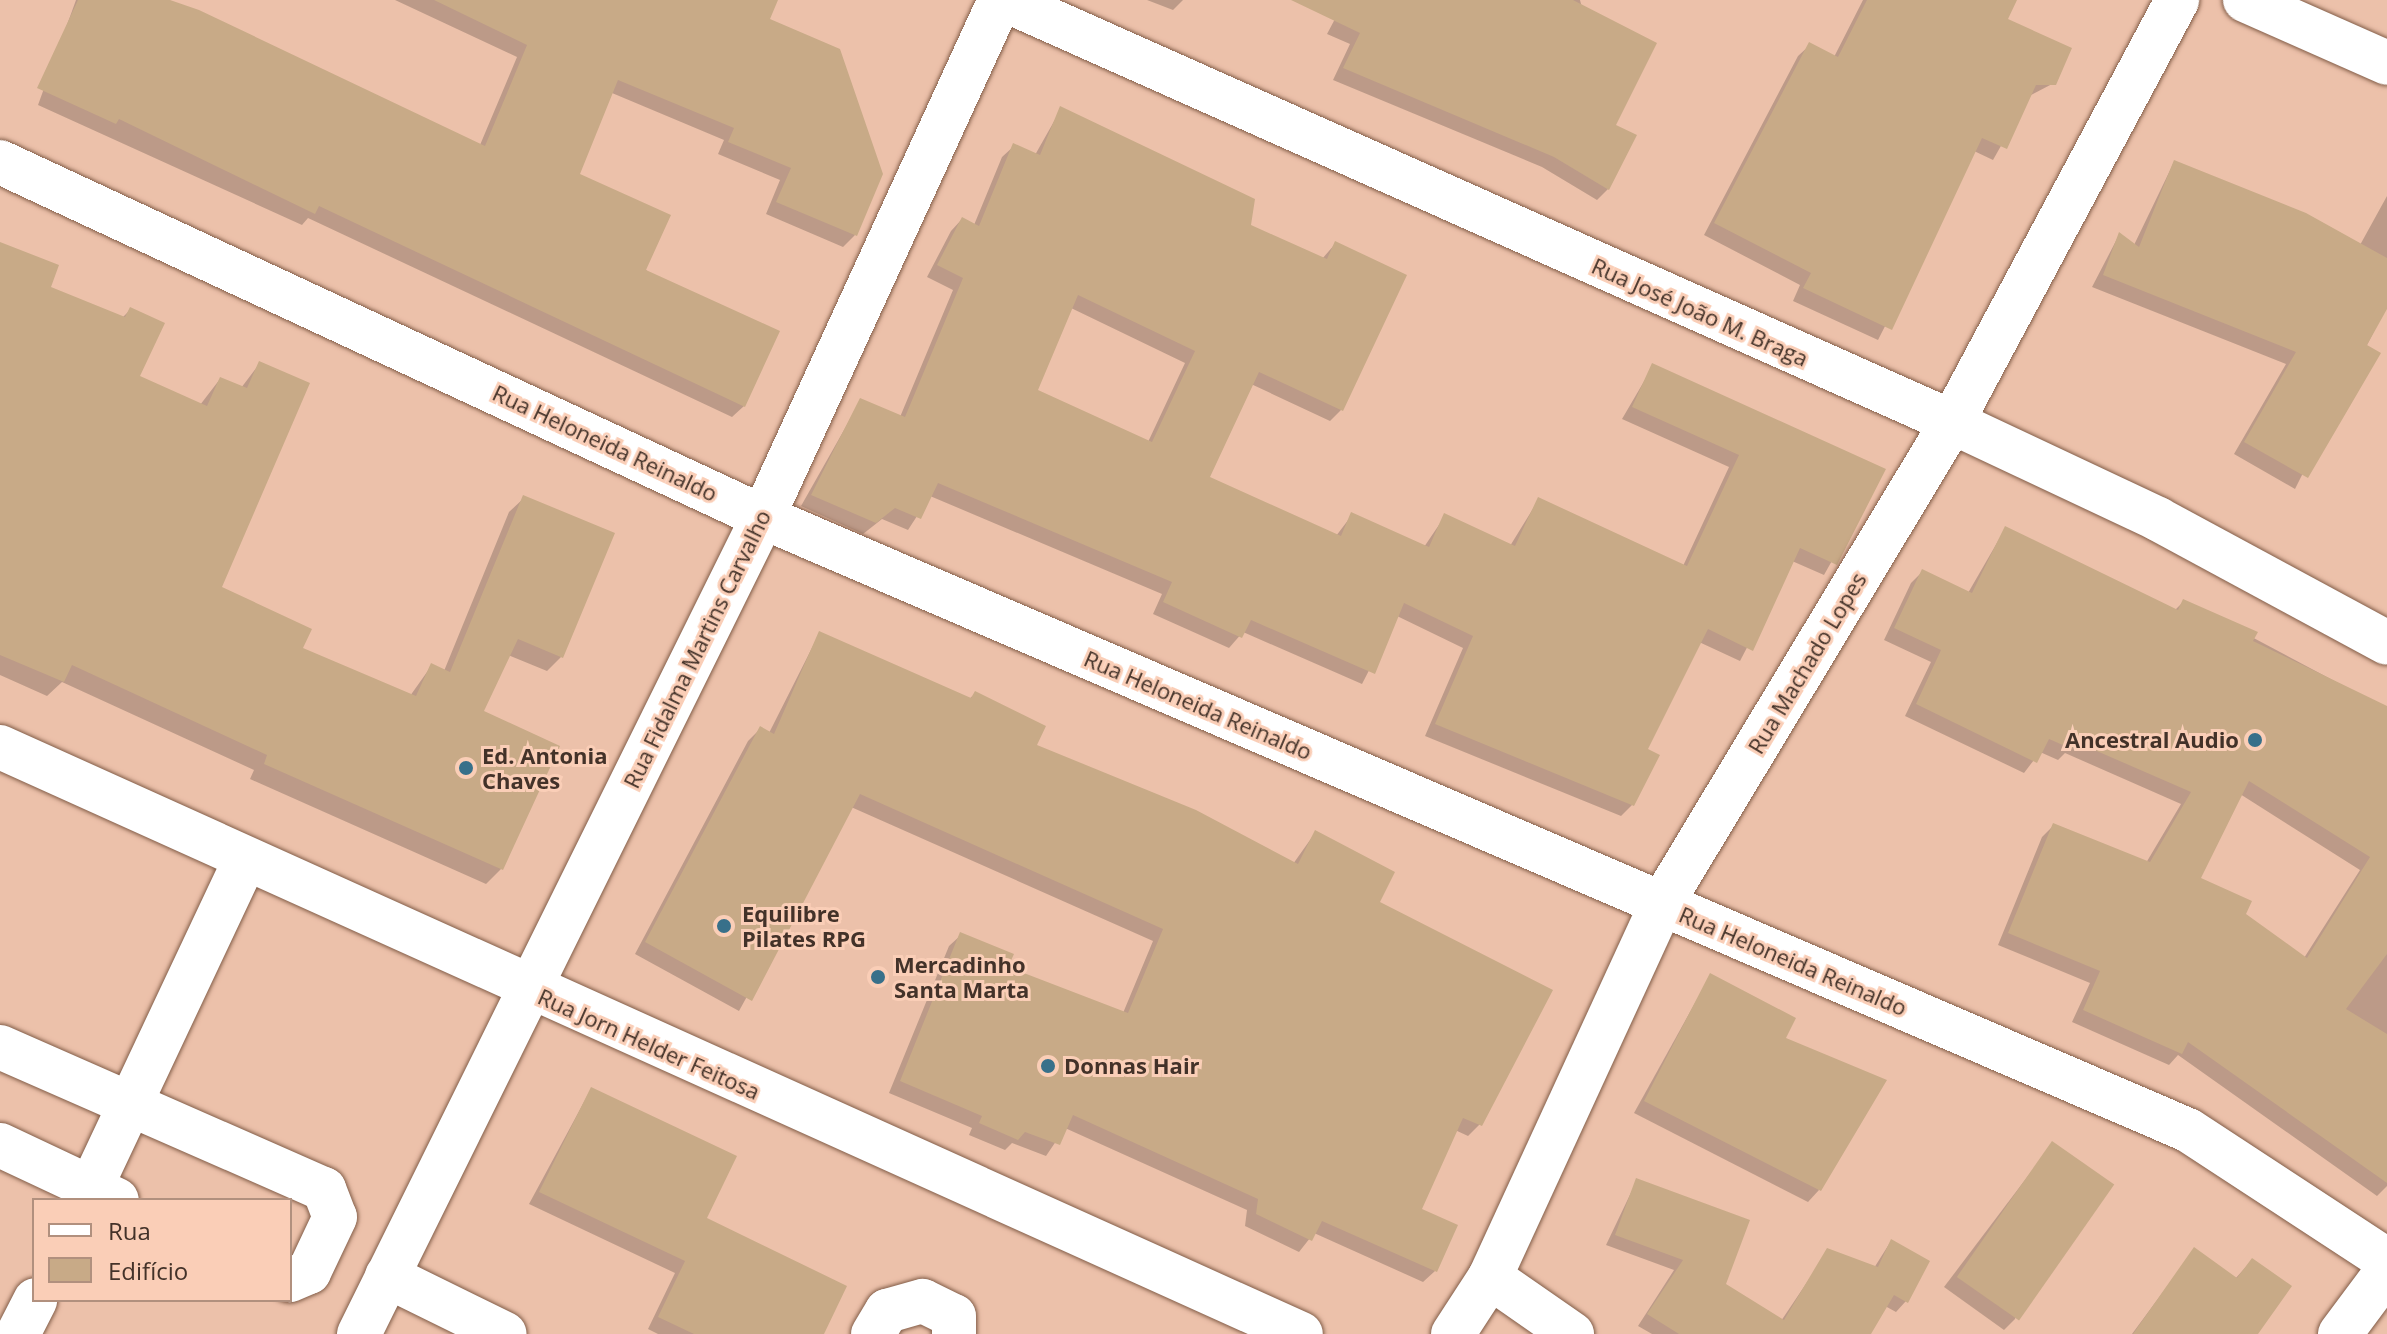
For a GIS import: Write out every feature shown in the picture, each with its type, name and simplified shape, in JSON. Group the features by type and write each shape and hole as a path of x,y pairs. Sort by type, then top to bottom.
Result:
{"street":[{"name":"Rua José João M. Braga","path":"1002,0 1952,422 2158,519 2387,643"},
{"name":"Rua Fidalma Martins Carvalho","path":"359,1334 763,517 1002,0"},
{"name":"Rua Machado Lopes","path":"1453,1334 1490,1277 1661,905 1952,422 2177,0"},
{"path":"2245,0 2387,63"},
{"name":"Rua Heloneida Reinaldo","path":"0,162 763,517 2188,1130 2387,1260"},
{"name":"Rua Jorn Helder Feitosa","path":"0,747 527,989 1301,1334"},
{"path":"0,1145 98,1196 135,1104 245,860"},
{"path":"0,1047 135,1104 332,1198 335,1217 319,1254 309,1272 292,1279"},
{"path":"2340,1334 2387,1271"},
{"path":"387,1276 505,1334"},
{"path":"1490,1277 1572,1334"},
{"path":"873,1334 887,1311 923,1301 954,1316 954,1334"},
{"path":"18,1334 34,1302"}],"building":[{"path":"78,0 170,0 199,10 485,146 527,45 434,0 778,0 770,19 840,49 883,174 857,236 776,202 791,168 728,142 734,128 618,80 580,174 671,215 646,270 780,331 745,407 319,206 315,214 119,119 116,124 37,88"},
{"path":"1291,0 1573,0 1657,43 1616,125 1637,135 1609,190 1554,157 1343,68 1360,33"},
{"path":"1867,0 2017,0 2008,19 2072,48 2056,85 2036,85 2007,149 1982,138 1892,330 1803,288 1811,273 1714,223 1809,42 1838,57"},
{"path":"1060,106 1255,199 1251,225 1327,259 1335,241 1407,275 1343,411 1259,372 1210,477 1341,536 1351,512 1429,547 1444,513 1515,546 1538,497 1687,566 1739,455 1632,407 1652,363 1886,469 1837,565 1800,548 1753,651 1708,629 1648,749 1660,755 1634,806 1435,724 1473,636 1404,603 1375,674 1251,620 1242,638 1163,602 1172,582 938,483 921,519 895,508 876,523 811,495 860,398 905,417 963,278 937,265 962,217 979,226 1013,143 1040,155","holes":["1078,295 1195,351 1152,442 1038,390"]},
{"path":"2174,160 2306,213 2387,258 2387,309 2367,345 2381,353 2308,478 2244,442 2296,352 2103,275 2119,232 2139,247"},
{"path":"0,242 59,265 51,287 125,317 130,307 165,323 140,376 207,406 220,377 247,388 259,361 310,383 222,587 312,629 303,648 416,696 431,663 450,672 523,495 615,533 563,658 518,639 484,711 560,746 503,870 264,764 267,755 72,665 64,682 0,655"},
{"path":"2005,526 2178,610 2183,599 2258,632 2253,641 2387,706 2387,954 2346,1009 2387,1034 2387,1183 2188,1042 2182,1054 2083,1010 2100,971 2008,933 2053,823 2150,862 2191,792 2076,742 2072,749 2049,739 2037,763 1916,704 1941,650 1894,628 1922,569 1972,593","holes":["2249,781 2370,857 2307,958 2246,914 2252,901 2201,878"]},
{"path":"819,631 971,698 975,691 1046,726 1037,745 1196,810 1298,864 1315,830 1395,872 1380,902 1553,990 1482,1126 1463,1118 1422,1209 1458,1225 1437,1272 1322,1221 1312,1241 1256,1214 1258,1199 1073,1115 1060,1145 1025,1132 1018,1140 979,1123 982,1116 900,1081 960,932 1014,954 1008,967 1128,1013 1163,929 860,794 752,1001 645,942 760,726 774,734"},
{"path":"1710,973 1796,1018 1786,1038 1887,1080 1821,1191 1644,1101"},
{"path":"591,1087 737,1156 707,1218 847,1286 824,1334 694,1334 658,1317 685,1261 539,1192"},
{"path":"2052,1141 2114,1185 2019,1321 1957,1277"},
{"path":"1636,1178 1750,1220 1726,1284 1784,1320 1827,1248 1878,1267 1891,1239 1930,1261 1908,1303 1894,1295 1871,1334 1679,1334 1647,1314 1683,1260 1615,1235"},
{"path":"2194,1247 2237,1278 2252,1258 2292,1286 2258,1334 2133,1334"}],"place":[{"name":"Ancestral Audio","path":"2255,740"},
{"name":"Ed. Antonia Chaves","path":"466,768"},
{"name":"Equilibre Pilates RPG","path":"724,926"},
{"name":"Mercadinho Santa Marta","path":"878,977"},
{"name":"Donnas Hair","path":"1048,1066"}]}
